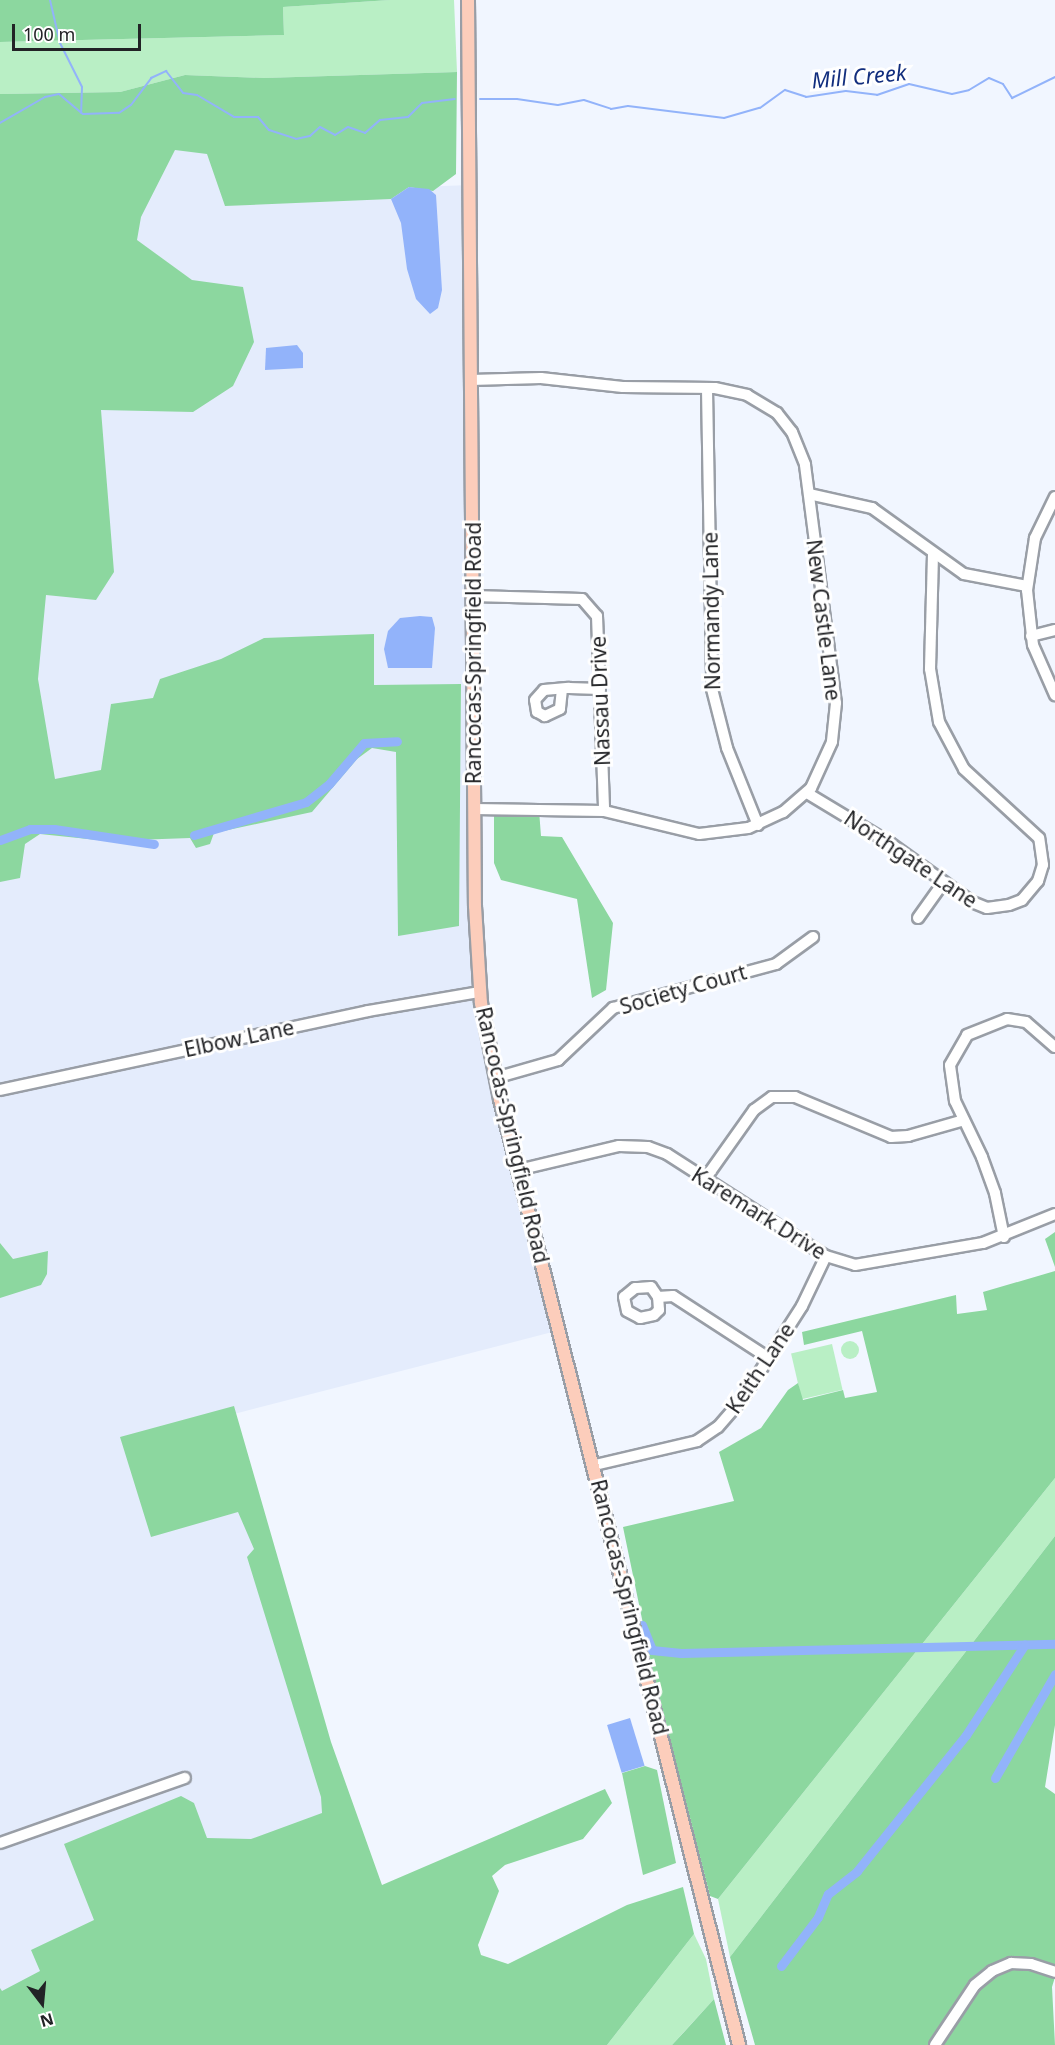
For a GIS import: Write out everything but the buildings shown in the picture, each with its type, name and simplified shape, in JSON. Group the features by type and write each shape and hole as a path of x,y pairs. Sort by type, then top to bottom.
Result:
{"main road":[{"name":"Rancocas-Springfield Road","path":"468,0 474,809 480,992 495,1078 595,1465 739,2045"}],"street":[{"name":"New Castle Lane","path":"471,380 541,378 623,387 707,388 747,395 777,413 798,443 809,494 836,703 828,754 807,793 783,812 758,825 724,833 699,834 604,811 474,809"},
{"name":"Normandy Lane","path":"707,388 712,689 727,748 758,825"},
{"path":"809,494 872,507 933,553 973,578 1027,586"},
{"path":"1055,497 1035,538 1027,586 1030,636 1055,695"},
{"name":"Northgate Lane","path":"807,793 890,843 943,883 987,908 1009,905 1034,889 1041,874 1043,856 1039,838 1028,824 957,760 939,722 930,669 933,553"},
{"name":"Nassau Drive","path":"473,596 582,599 597,616 604,811"},
{"path":"1030,636 1055,630"},
{"path":"562,689 600,689"},
{"path":"918,918 943,883"},
{"name":"Society Court","path":"495,1078 532,1070 565,1056 613,1008 776,964 813,937"},
{"name":"Elbow Lane","path":"0,1090 368,1011 480,992"},
{"path":"1004,1237 995,1193 955,1101 950,1065 967,1035 1007,1019 1026,1022 1055,1047"},
{"path":"705,1179 754,1110 772,1097 795,1097 891,1137 908,1136 964,1120"},
{"name":"Karemark Drive","path":"518,1170 619,1146 639,1146 667,1154 826,1256 844,1264 866,1264 1004,1237 1055,1214"},
{"name":"Keith Lane","path":"595,1465 697,1441 711,1433 731,1413 802,1306 826,1256"},
{"path":"658,1297 673,1296 686,1302 768,1357"},
{"path":"0,1843 185,1778"},
{"path":"934,2045 975,1985 992,1971 1011,1963 1031,1964 1055,1972"}],"shaded area":[{"path":"189,138 222,161 232,194 470,185 481,1003 560,1330 234,1414 365,1878 0,2045 0,266 166,145"}],"green space":[{"path":"0,0 390,0 283,7 284,35 0,42"},
{"path":"390,0 454,0 457,72 264,78 185,75 120,92 0,94 0,42 284,35 283,7"},
{"path":"457,72 456,174 433,191 409,187 391,199 225,206 207,154 175,150 141,217 137,240 192,280 243,287 254,342 233,386 193,412 101,410 114,572 96,600 46,595 38,679 55,779 101,770 111,704 153,698 160,679 221,659 264,638 374,634 374,685 461,684 459,926 398,936 396,752 372,748 357,759 312,812 214,833 210,844 196,848 190,838 107,841 40,834 25,844 20,878 0,882 0,94 120,92 185,75 264,78"},
{"path":"494,810 539,810 541,836 562,837 613,923 606,990 592,998 577,899 501,880 494,863"},
{"path":"1055,1232 1055,1267 1045,1239"},
{"path":"0,1243 13,1259 48,1251 47,1274 41,1285 0,1298"},
{"path":"1055,1271 1055,1478 718,1899 710,1896 654,1677 623,1527 734,1501 719,1452 761,1428 788,1390 798,1383 803,1400 843,1390 845,1398 877,1392 862,1331 804,1345 802,1332 956,1295 957,1314 987,1310 983,1292"},
{"path":"846,1341 854,1341 859,1346 857,1357 846,1359 841,1354 841,1346"},
{"path":"832,1344 843,1390 802,1399 791,1353"},
{"path":"234,1406 331,1742 382,1885 605,1789 612,1803 583,1839 505,1865 492,1876 499,1891 478,1945 481,1955 508,1964 627,1905 683,1887 694,1934 607,2045 0,2045 0,1988 2,1991 40,1971 31,1950 94,1920 64,1844 181,1796 194,1803 207,1838 251,1839 322,1813 321,1797 247,1557 254,1549 238,1512 151,1537 120,1437"},
{"path":"1055,1478 1055,1536 730,1957 718,1899"},
{"path":"1055,1536 1055,1725 1045,1787 1055,1794 1055,1977 1052,1987 1055,2045 755,2045 730,1957"},
{"path":"645,1766 657,1770 676,1863 643,1875 622,1773"},
{"path":"694,1934 706,1959 714,1999 672,2045 607,2045"},
{"path":"714,1999 726,2045 672,2045 685,2031"}],"water":[{"path":"409,187 429,189 436,195 442,290 438,308 430,314 416,299 407,269 401,223 391,199"},
{"path":"297,345 303,353 303,368 265,370 266,348"},
{"path":"432,617 435,628 432,668 388,668 384,649 388,631 400,618"},
{"path":"630,1718 645,1766 622,1773 607,1725"}],"waterway":[{"path":"50,0 60,43 82,87 81,113"},
{"name":"Mill Creek","path":"0,123 45,97 59,94 83,114 119,113 131,105 151,78 166,71 183,93 197,95 234,117 258,117 269,130 296,139 310,136 320,127 335,135 348,127 365,133 380,120 408,117 422,103 455,99"},
{"name":"Mill Creek","path":"480,99 517,99 558,105 584,100 611,109 628,106 724,118 760,108 785,90 806,97 846,91 877,95 909,84 952,94 969,90 989,78 1003,84 1012,98 1055,77"},
{"path":"194,835 306,802 329,784 364,743 397,741"},
{"path":"0,840 30,829 54,829 154,844"},
{"path":"642,1625 652,1650 681,1653 1055,1644"},
{"path":"781,1966 818,1917 828,1894 857,1871 966,1735 1025,1644"},
{"path":"995,1778 1055,1674"}]}
